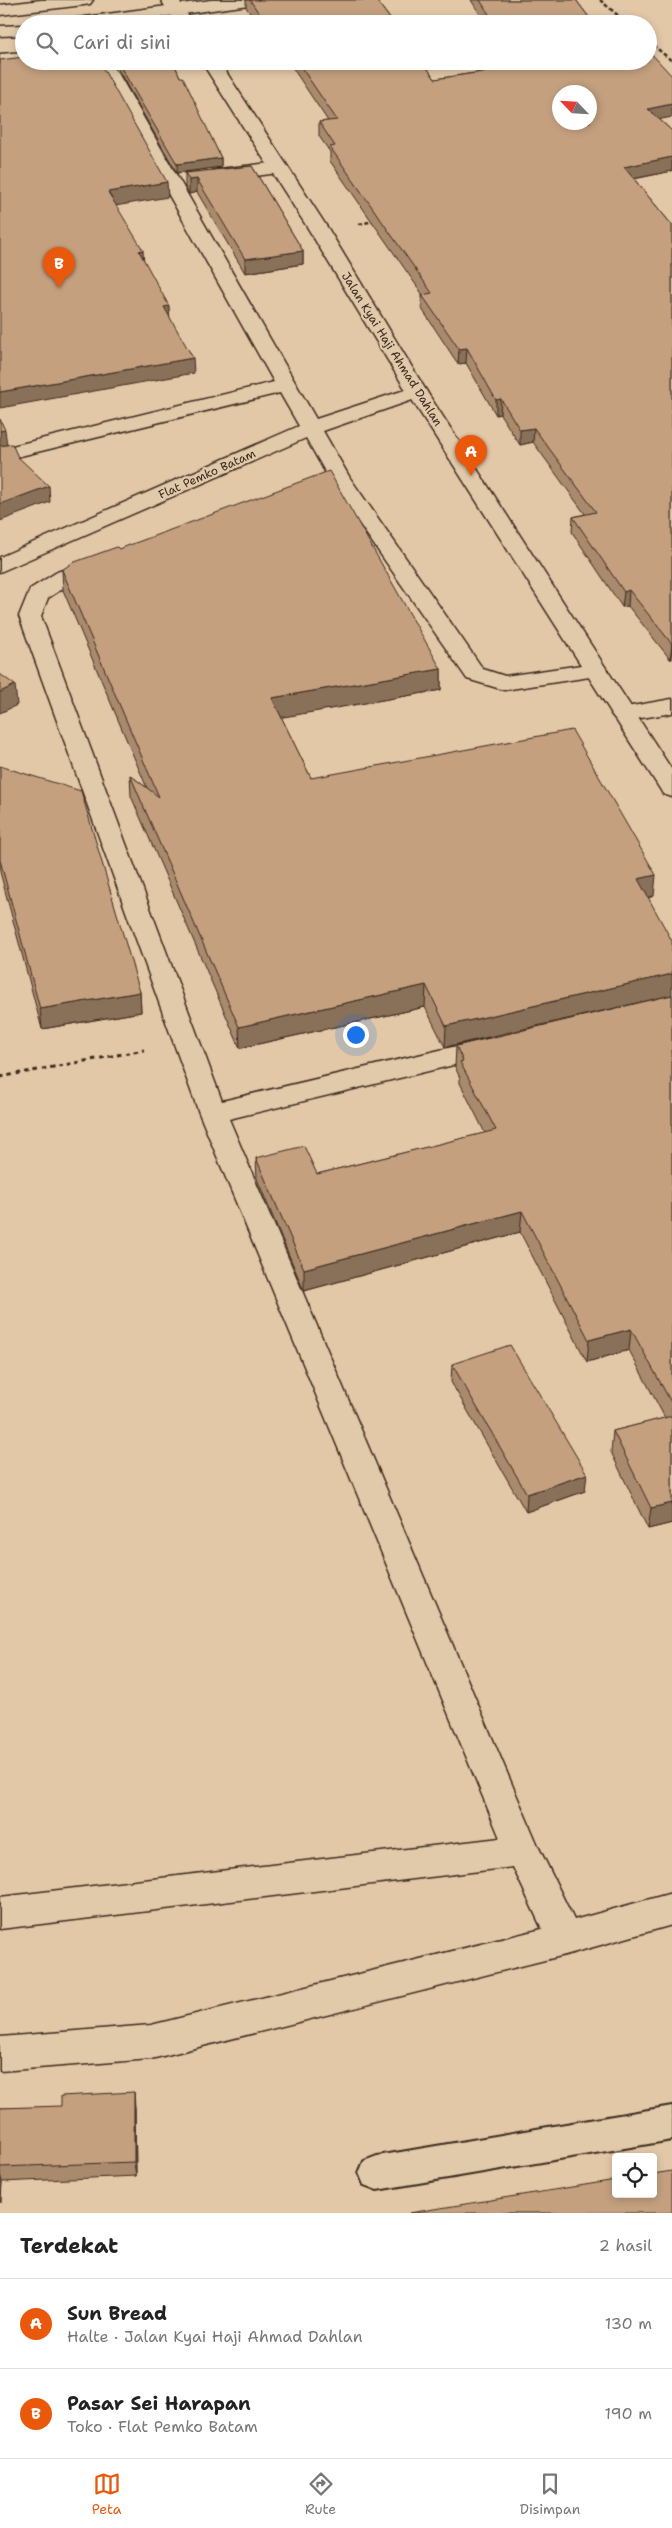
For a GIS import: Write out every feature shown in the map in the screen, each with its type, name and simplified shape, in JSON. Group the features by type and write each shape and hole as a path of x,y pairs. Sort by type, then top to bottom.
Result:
{"street":[{"path":"0,10 84,0"},
{"path":"116,15 173,4 249,0"},
{"path":"173,4 180,15"},
{"path":"0,31 15,30"},
{"path":"0,60 15,59"},
{"path":"105,70 109,73 288,385 339,478 475,674 504,683 595,670"},
{"name":"Jalan Kyai Haji Ahmad Dahlan","path":"216,70 319,230 417,392 672,789"},
{"path":"171,181 278,168"},
{"path":"0,455 288,385"},
{"name":"Flat Pemko Batam","path":"0,565 311,428 417,392"},
{"path":"275,501 339,478"},
{"path":"120,557 65,577 38,594 30,616 213,1113 523,1851 565,1939"},
{"path":"623,714 672,706"},
{"path":"213,1113 519,1041"},
{"path":"0,1913 523,1851"},
{"path":"0,2054 151,2042 565,1939 672,1909"}],"lane":[{"path":"377,2173 672,2122"}],"path":[{"path":"600,0 618,15"},
{"path":"657,48 672,61"},
{"path":"319,230 382,220"},
{"path":"0,1077 186,1043"}],"building":[{"path":"250,0 376,0 387,15 260,15"},
{"path":"480,0 576,0 587,15 489,15"},
{"path":"15,58 15,70 104,70 167,182 108,192 143,250 139,251 169,306 164,307 193,358 0,392 0,60"},
{"path":"657,60 672,76 672,104 648,109 672,131 672,157 624,167 672,225 672,644 629,590 624,592 573,517 596,512 534,428 520,430 501,399 496,400 467,348 459,349 422,295 432,293 330,147 335,146 319,122 337,120 303,70 428,70 435,79 495,70 657,70"},
{"path":"122,70 177,70 180,77 183,77 221,158 177,164"},
{"path":"252,166 303,251 245,259 197,179 189,180 185,173"},
{"path":"0,419 5,430 0,431"},
{"path":"12,444 18,457 49,486 0,504 0,446"},
{"path":"329,471 441,669 272,698 311,778 572,730 656,875 638,879 672,941 672,974 446,1026 426,985 239,1027 130,775 159,797 62,570 72,563 117,547 119,549"},
{"path":"0,674 15,685 0,692"},
{"path":"0,766 81,791 140,992 40,1009 0,860"},
{"path":"672,995 672,1404 631,1329 589,1340 522,1211 304,1269 256,1158 304,1146 317,1174 496,1130 460,1062 463,1061 456,1046"},
{"path":"510,1345 587,1474 527,1494 452,1364"},
{"path":"672,1416 672,1503 651,1508 613,1431"},
{"path":"134,2092 134,2162 0,2167 0,2108 61,2106 61,2096"},
{"path":"672,2171 672,2213 409,2213 612,2181 612,2198 657,2198 657,2173"}],"place":[{"name":"Pasar Sei Harapan","path":"59,288"},
{"name":"Sun Bread","path":"471,476"}]}
